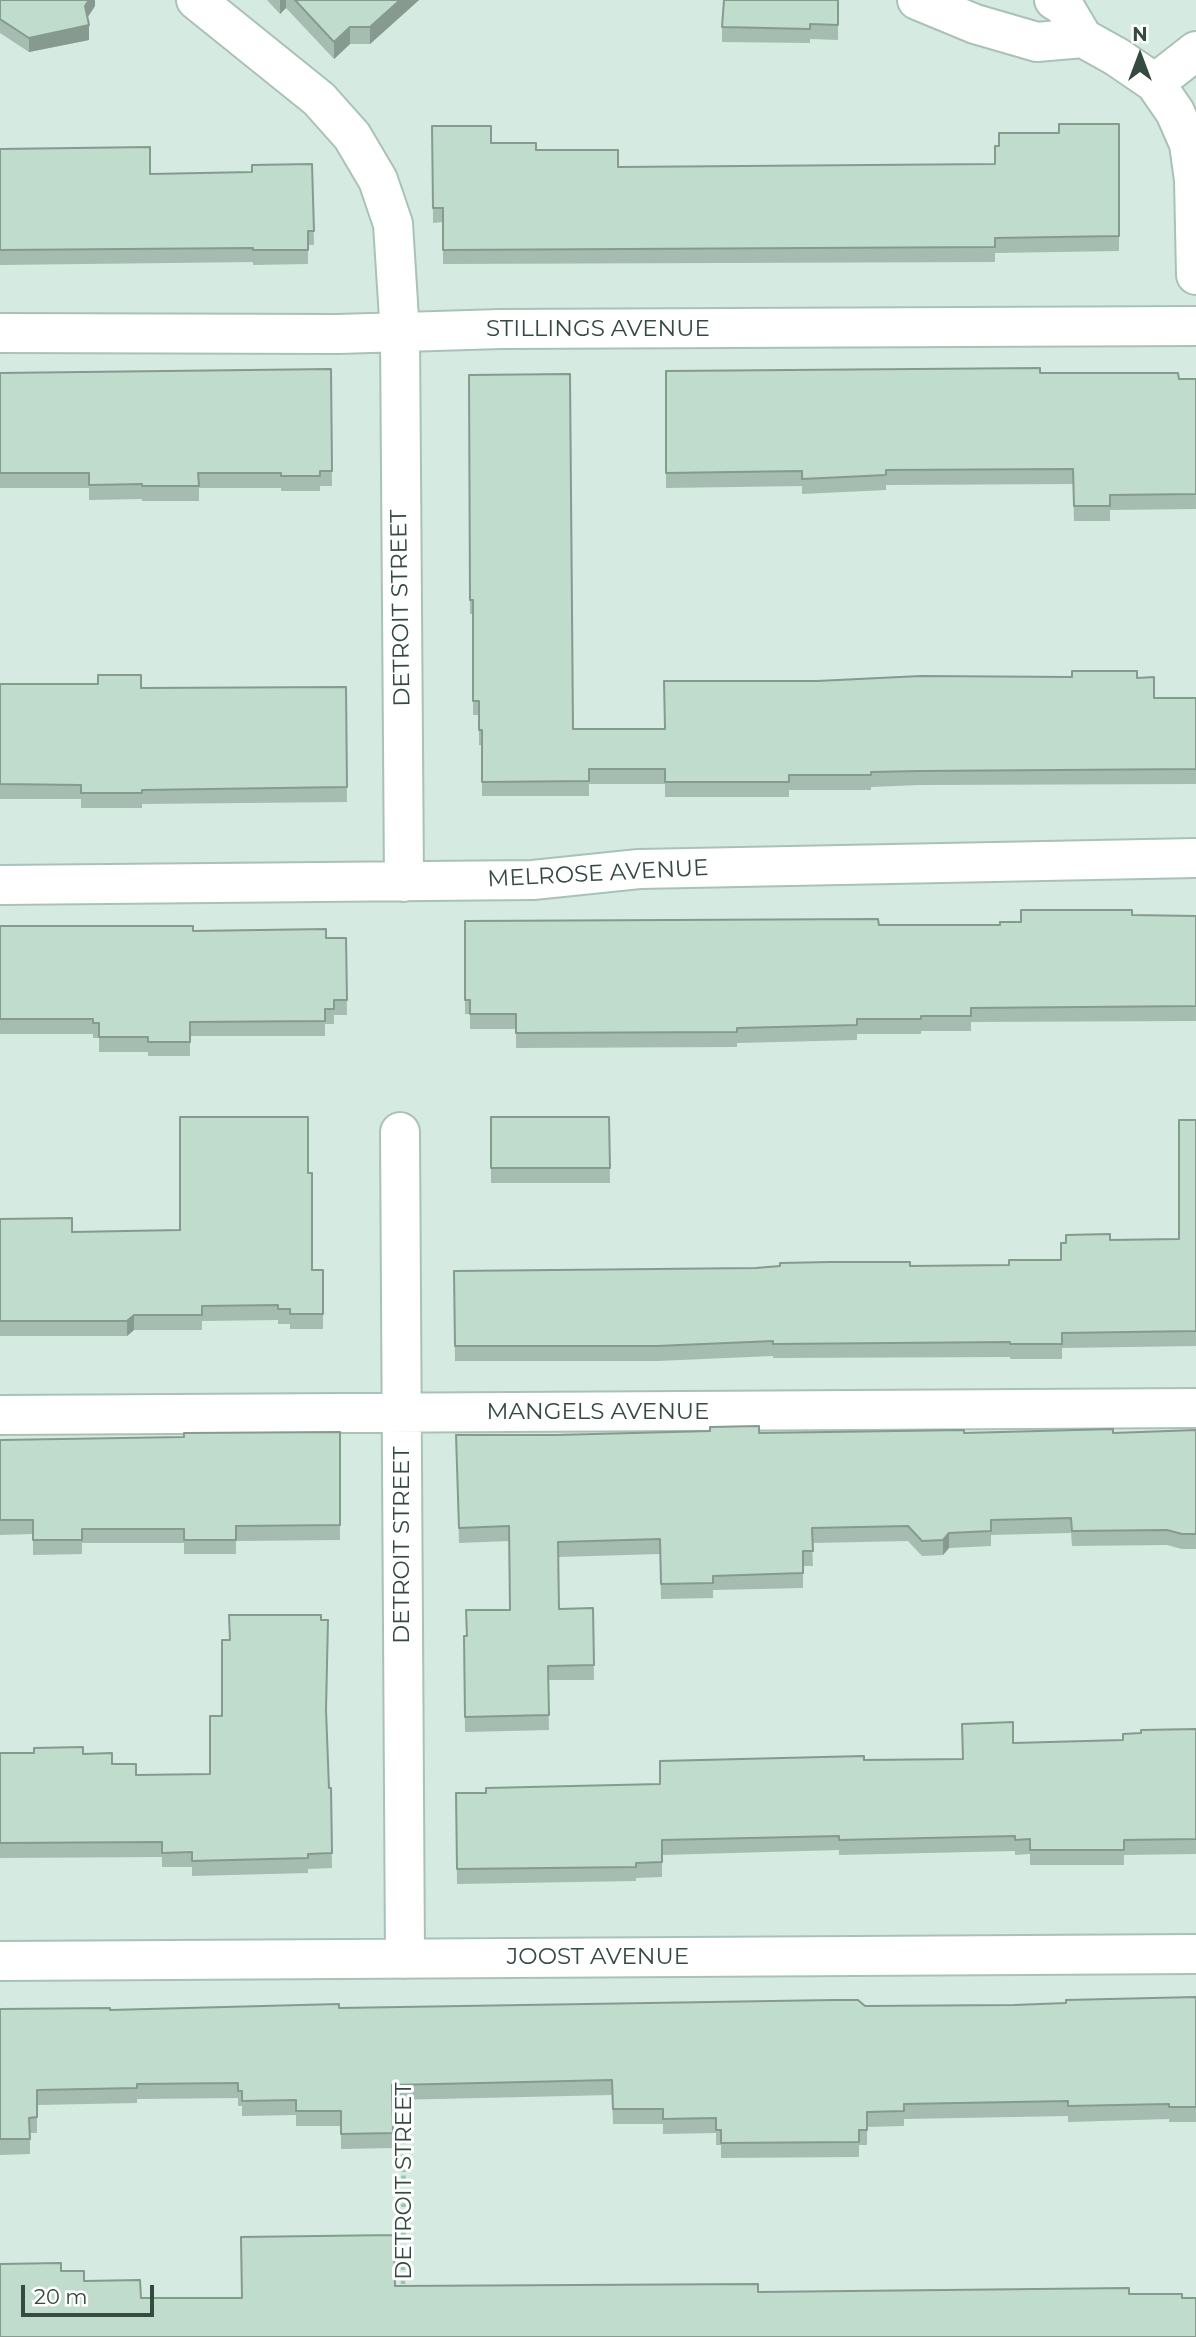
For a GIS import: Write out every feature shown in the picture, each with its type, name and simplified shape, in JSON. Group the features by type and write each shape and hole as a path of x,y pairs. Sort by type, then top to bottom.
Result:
{"street":[{"name":"DETROIT STREET","path":"196,0 319,99 352,136 379,180 393,224 400,334 404,882"},
{"path":"917,0 975,24 1037,42 1083,38"},
{"path":"1054,0 1063,6 1083,38 1155,83 1175,112 1189,144 1194,180 1196,275"},
{"path":"1155,83 1196,51"},
{"name":"STILLINGS AVENUE","path":"0,333 400,334 515,329 1196,326"},
{"name":"MELROSE AVENUE","path":"0,885 533,880 639,869 1196,858"},
{"name":"DETROIT STREET","path":"400,1132 405,1959"},
{"name":"MANGELS AVENUE","path":"0,1415 1196,1408"},
{"name":"JOOST AVENUE","path":"0,1961 1196,1954"}],"path":[{"name":"DETROIT STREET","path":"403,2296 404,2092"}],"shaded area":[{"path":"0,0 1196,0 1196,2337 0,2337"}],"building":[{"path":"0,0 89,0 85,6 89,25 29,38 0,19"},
{"path":"295,0 400,0 370,27 350,27 334,42"},
{"path":"724,0 838,0 838,25 810,24 810,29 722,27"},
{"path":"1059,124 1119,124 1119,236 995,238 995,247 443,250 443,208 433,208 432,126 491,126 491,143 536,143 536,150 618,150 618,167 995,164 995,146 999,146 999,133 1059,133"},
{"path":"150,147 150,174 252,172 252,165 312,164 314,231 308,231 308,250 0,250 0,149"},
{"path":"1040,368 1040,373 1178,373 1179,379 1196,379 1196,494 1110,495 1110,506 1074,506 1073,469 886,470 886,475 802,479 802,471 666,473 666,371"},
{"path":"331,369 332,471 320,471 320,476 198,473 199,486 142,486 89,485 89,473 0,473 0,373"},
{"path":"570,374 573,729 665,729 664,681 817,681 921,676 1072,677 1072,671 1137,671 1137,678 1154,677 1154,698 1196,698 1196,769 871,772 871,775 789,775 789,782 665,782 665,769 589,769 589,781 482,782 479,701 473,701 469,375"},
{"path":"98,675 141,675 141,688 346,687 347,787 81,793 81,785 0,784 0,684 98,684"},
{"path":"1021,910 1132,910 1132,915 1196,916 1196,1006 971,1008 971,1016 857,1019 857,1025 737,1028 737,1032 516,1033 516,1014 470,1014 470,1000 465,1000 465,921 878,919 879,925 1000,925 1000,922 1021,922"},
{"path":"0,926 193,926 193,931 326,929 326,938 346,938 347,1000 334,1000 334,1009 325,1009 325,1021 190,1022 190,1042 148,1042 148,1037 99,1037 99,1023 93,1023 93,1019 0,1019"},
{"path":"180,1117 308,1117 308,1173 312,1173 312,1270 323,1270 323,1314 290,1314 290,1309 278,1309 278,1305 202,1306 202,1315 134,1315 127,1321 0,1321 0,1219 72,1218 72,1232 180,1230"},
{"path":"491,1117 609,1117 610,1168 491,1168"},
{"path":"1179,1120 1196,1120 1196,1331 1062,1333 1062,1344 773,1344 773,1341 657,1346 455,1346 454,1271 756,1268 780,1266 780,1263 830,1262 910,1262 910,1266 1009,1265 1009,1260 1061,1260 1061,1243 1066,1243 1066,1235 1110,1234 1110,1240 1179,1239"},
{"path":"759,1426 759,1433 964,1430 964,1433 1113,1429 1113,1433 1196,1430 1196,1534 1167,1530 1072,1531 1071,1518 991,1520 991,1531 949,1533 943,1540 922,1541 908,1526 812,1528 813,1551 803,1551 803,1573 713,1576 713,1583 661,1584 660,1539 558,1542 559,1609 593,1608 594,1665 548,1666 549,1715 465,1717 466,1610 510,1610 509,1526 459,1528 456,1435 710,1431 710,1427"},
{"path":"340,1432 340,1525 236,1526 236,1540 184,1540 184,1529 82,1529 82,1540 33,1540 33,1520 0,1520 0,1440 184,1437 184,1433"},
{"path":"229,1615 321,1615 321,1620 328,1620 326,1710 332,1853 308,1854 308,1858 192,1861 192,1852 162,1853 162,1842 0,1843 0,1753 34,1753 34,1748 83,1747 83,1754 112,1753 112,1764 136,1764 136,1775 210,1774 210,1716 222,1716 222,1640 230,1640"},
{"path":"1013,1722 1013,1743 1123,1740 1123,1734 1141,1733 1141,1730 1196,1729 1196,1839 1124,1840 1124,1850 1030,1850 1030,1839 1015,1840 1015,1836 662,1840 662,1862 636,1863 636,1867 457,1869 456,1793 486,1793 486,1788 660,1784 660,1761 864,1756 864,1760 963,1759 962,1724"},
{"path":"1196,1997 1196,2107 1169,2107 1169,2104 1068,2106 1068,2101 904,2104 904,2111 867,2112 867,2130 859,2130 859,2142 721,2143 721,2130 716,2130 716,2118 663,2119 663,2109 613,2109 612,2080 392,2085 393,2133 341,2134 341,2111 296,2111 296,2100 242,2101 242,2091 238,2091 238,2083 137,2084 137,2088 37,2090 37,2117 29,2118 30,2139 0,2139 0,2009 110,2010 339,2004 339,2008 834,2000 858,2000 865,2006 1014,2005 1066,2003 1066,2000"},
{"path":"394,2235 395,2286 758,2284 758,2292 1129,2288 1129,2294 1182,2294 1182,2298 1196,2298 1196,2337 0,2337 0,2264 61,2263 61,2271 84,2271 84,2281 140,2280 141,2298 242,2298 241,2237"}]}
